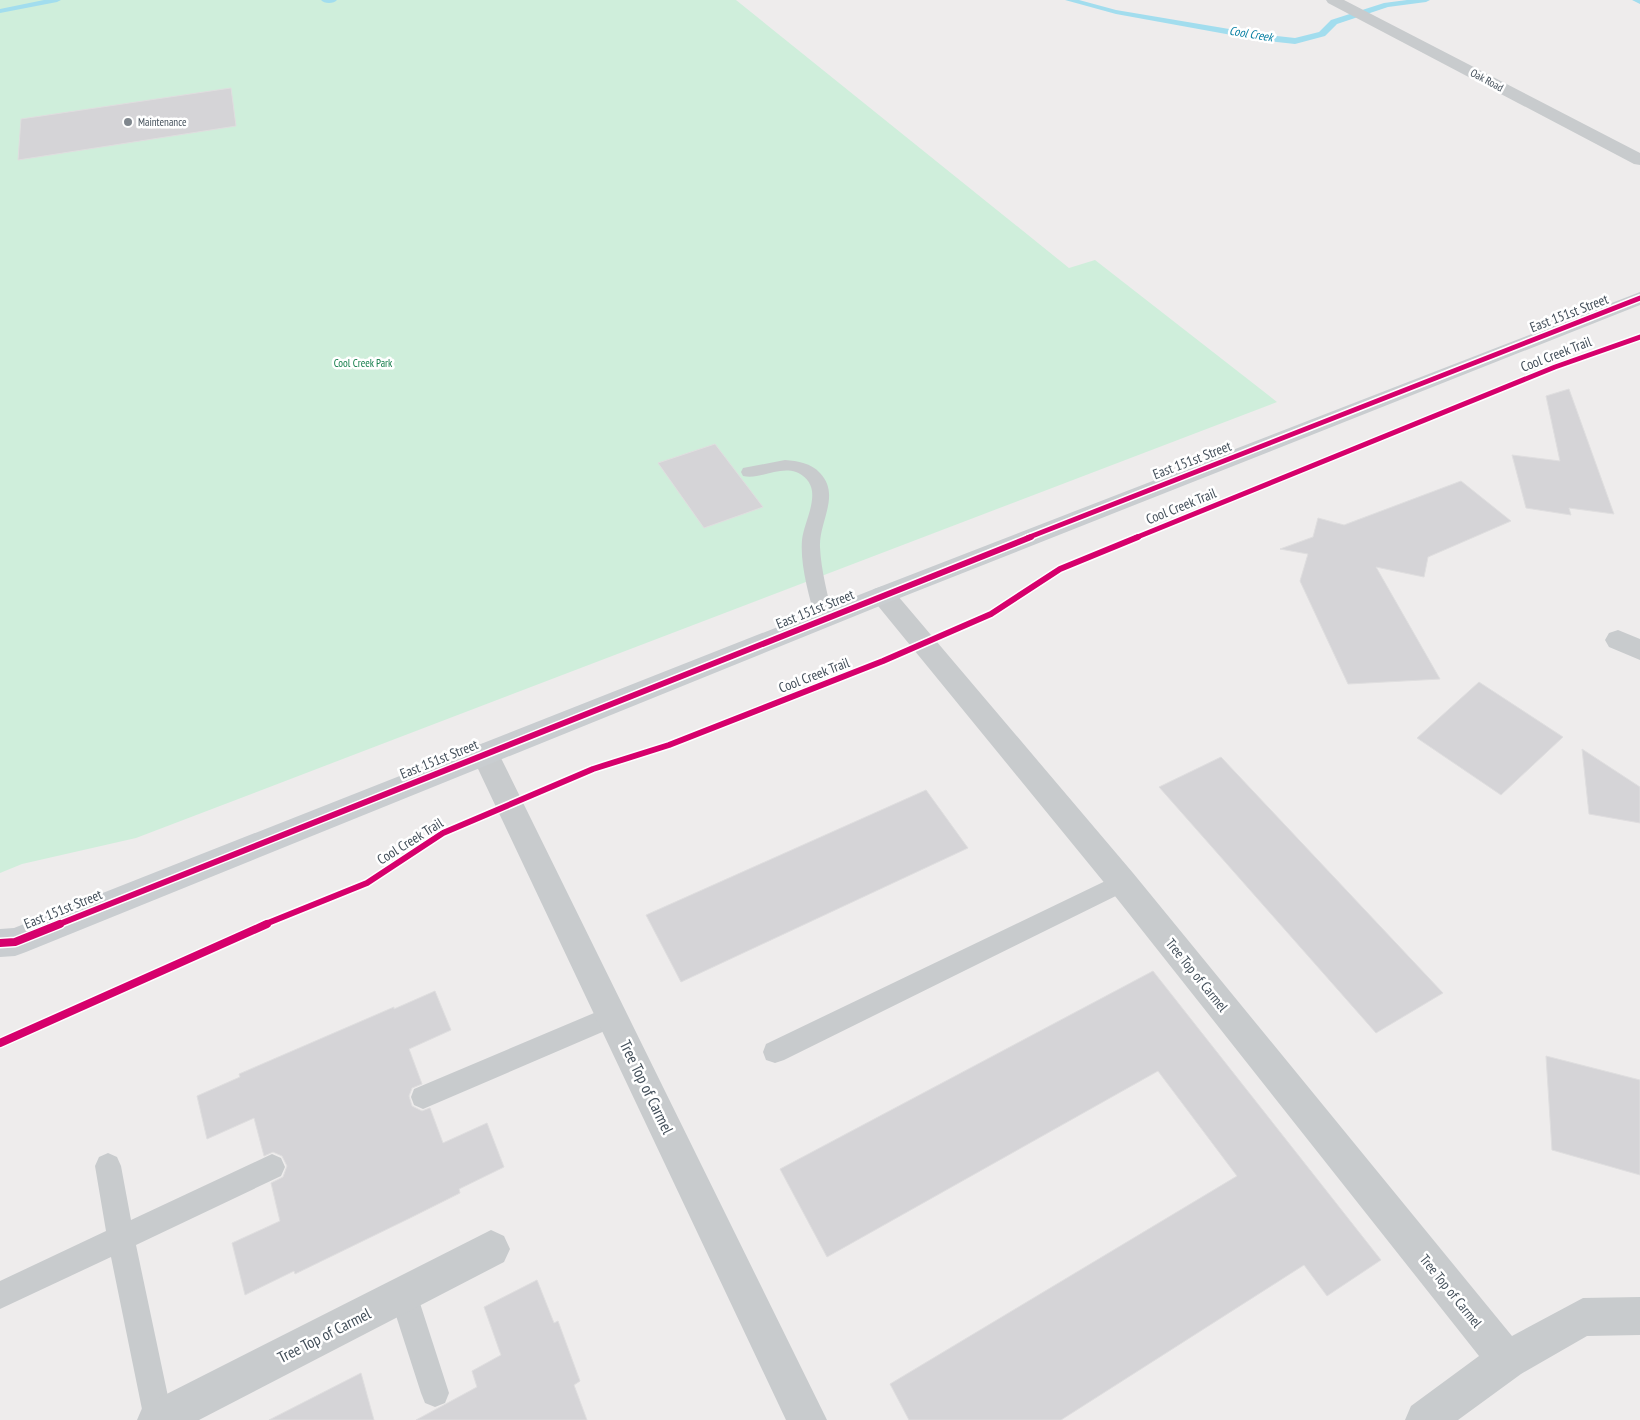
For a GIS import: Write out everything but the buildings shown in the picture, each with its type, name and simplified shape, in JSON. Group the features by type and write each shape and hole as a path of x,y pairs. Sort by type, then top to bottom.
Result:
{"street":[{"name":"Oak Road","path":"1333,0 1640,160"},
{"name":"East 151st Street","path":"5,946 882,595 1640,298"},
{"name":"Tree Top of Carmel","path":"882,595 1122,882 1507,1360"},
{"name":"Tree Top of Carmel","path":"485,754 807,1420"},
{"name":"Tree Top of Carmel","path":"158,1419 491,1249"},
{"path":"1426,1420 1507,1360 1583,1318 1640,1316"}],"lane":[{"path":"749,472 797,465 811,472 819,484 821,496 811,545 824,619"},
{"path":"775,1052 1122,882"},
{"path":"423,1097 613,1016"},
{"path":"108,1166 158,1419"},
{"path":"0,1295 272,1167"},
{"path":"403,1294 435,1393"}],"green space":[{"name":"Cool Creek Park","path":"0,0 736,0 1069,268 1095,260 1277,402 136,838 22,864 0,873"}],"waterway":[{"path":"0,11 57,0"},
{"name":"Cool Creek","path":"325,0 333,0"},
{"name":"Cool Creek","path":"1069,0 1116,12 1259,37 1295,41 1322,34 1334,22 1387,5 1426,0"},
{"name":"Cool Creek","path":"1636,0 1640,2"}],"cycle path":[{"path":"0,943 15,942 883,595 1640,298"},
{"name":"Cool Creek Trail","path":"0,1043 227,940 367,883 443,833 593,769 669,745 883,661 991,614 1060,569 1555,367 1640,337"}],"place":[{"name":"Maintenance","path":"128,122"}]}
